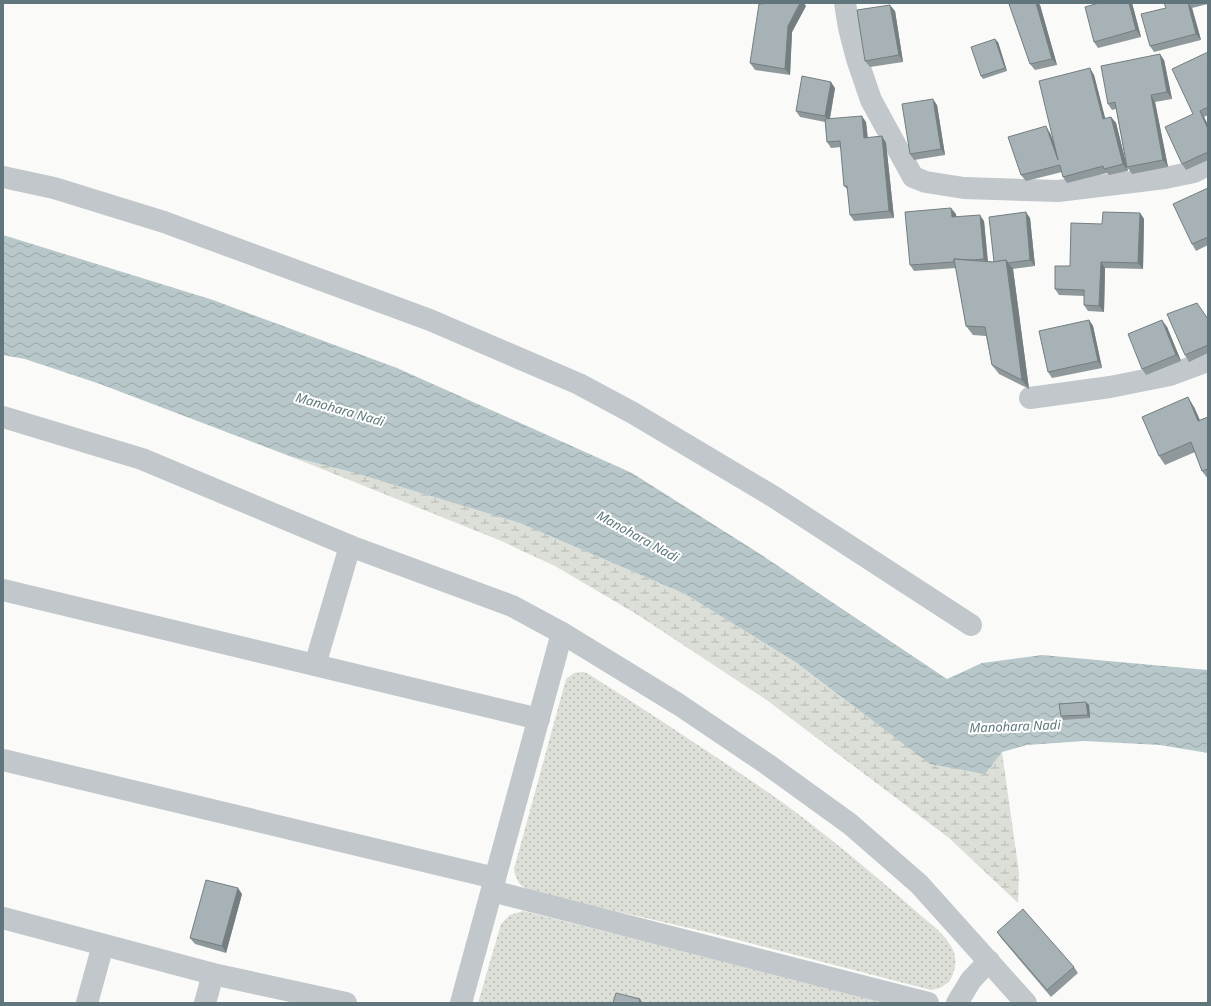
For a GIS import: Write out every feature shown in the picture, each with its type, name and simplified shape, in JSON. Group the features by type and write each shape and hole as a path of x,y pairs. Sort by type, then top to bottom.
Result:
{"street":[{"path":"846,3 853,43 871,100 913,178 926,182 964,188 1058,192 1166,178 1194,172 1208,165"},
{"path":"3,177 54,188 164,222 430,320 579,384 633,413 774,497 971,625"},
{"path":"1030,398 1110,388 1170,375 1208,361"},
{"path":"3,417 142,459 350,546 512,606 562,633 678,704 767,764 850,824 919,884 1026,1003"},
{"path":"315,665 350,546"},
{"path":"3,590 539,719"},
{"path":"461,1003 562,633"},
{"path":"3,760 494,884 928,1003"},
{"path":"3,918 213,974 346,1003"},
{"path":"87,1003 103,945"},
{"path":"957,1003 971,980 989,961"},
{"path":"205,1003 213,974"}],"green space":[{"path":"292,457 355,473 521,523 685,594 797,663 1002,752 1019,873 1018,903 949,838 768,701 638,615 555,566 499,540"},
{"path":"574,673 587,673 737,771 786,805 882,882 938,930 948,942 952,948 955,960 955,967 949,982 940,988 931,990 715,934 529,891 523,887 518,882 514,869 566,679"},
{"path":"523,911 884,1003 478,1003 501,924 510,915"}],"water":[{"name":"Manohara Nadi","path":"3,235 213,300 397,368 632,473 757,552 947,679 982,663 1042,655 1208,670 1208,753 1160,745 1084,741 1027,745 1002,752 985,774 930,764 797,663 685,594 520,523 355,473 292,457 100,384 25,359 3,355"}],"building":[{"path":"800,3 788,26 785,69 750,63 759,4"},
{"path":"1036,3 1052,59 1030,64 1009,4"},
{"path":"1099,3 1129,3 1136,30 1094,42 1085,7"},
{"path":"1164,3 1188,3 1196,34 1150,46 1141,14 1166,8"},
{"path":"890,5 899,55 865,61 857,10"},
{"path":"995,39 1005,68 981,76 971,47"},
{"path":"1208,52 1208,107 1200,111 1208,129 1208,152 1182,164 1165,127 1193,114 1172,69"},
{"path":"1160,54 1167,92 1151,95 1163,160 1127,167 1115,102 1108,104 1101,66"},
{"path":"1090,68 1103,119 1111,117 1123,164 1104,169 1103,166 1063,177 1060,165 1021,175 1008,137 1046,126 1058,160 1039,81"},
{"path":"802,76 831,82 825,116 796,111"},
{"path":"933,99 941,149 910,154 902,104"},
{"path":"862,116 864,138 882,136 889,211 850,215 847,186 844,186 840,141 827,142 825,119"},
{"path":"1208,188 1208,237 1192,244 1173,204"},
{"path":"951,208 952,217 980,215 984,259 954,259 954,262 910,265 905,212"},
{"path":"1026,212 1030,260 1008,263 1006,260 994,262 989,217"},
{"path":"1103,212 1140,213 1138,263 1101,262 1099,306 1084,305 1084,290 1055,289 1055,266 1070,266 1071,223 1102,224"},
{"path":"954,259 993,262 1006,260 1022,380 992,365 985,327 966,326"},
{"path":"1197,303 1208,319 1208,345 1185,355 1167,314"},
{"path":"1089,320 1098,361 1048,372 1039,331"},
{"path":"1162,320 1176,355 1142,369 1128,334"},
{"path":"1188,397 1198,421 1208,417 1208,469 1202,471 1191,442 1159,456 1142,417"},
{"path":"1086,702 1088,715 1061,716 1059,704"},
{"path":"206,880 238,888 222,946 190,938"},
{"path":"1023,909 1074,967 1047,990 997,932"},
{"path":"616,993 640,999 639,1003 613,1003"}]}
